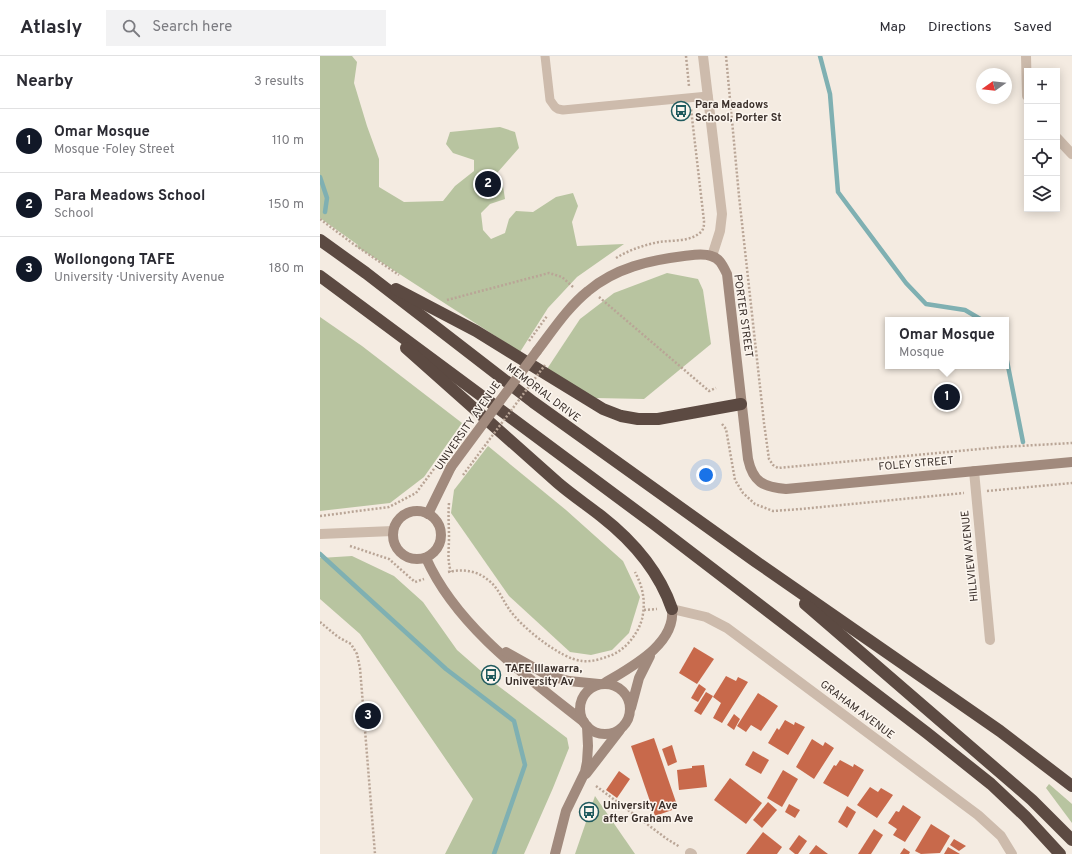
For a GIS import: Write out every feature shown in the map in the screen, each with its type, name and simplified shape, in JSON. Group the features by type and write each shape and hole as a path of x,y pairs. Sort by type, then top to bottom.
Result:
{"highway":[{"name":"MEMORIAL DRIVE","path":"320,240 366,273 533,402 755,561"},
{"path":"366,273 476,331 603,409 621,416 658,420 741,404"},
{"path":"320,276 532,432 737,587 991,784 1026,816 1060,854"},
{"path":"348,297 566,491 602,517 636,548 654,572 668,596 672,609"},
{"path":"755,561 1000,731 1072,786"},
{"path":"755,561 1032,800 1072,840"}],"main road":[{"name":"UNIVERSITY AVENUE","path":"428,514 451,467 537,351 578,299 590,289 616,273 632,266 690,255 699,254 712,256"},
{"name":"PORTER STREET","path":"712,256 719,260 723,266 728,282 741,404 750,468 758,481 764,485"},
{"name":"FOLEY STREET","path":"764,485 786,489 1072,462"},
{"path":"421,511 434,518 439,525 441,532 438,548 433,554 426,558 412,559 405,556 395,545 393,531 400,518 406,513 421,511"},
{"path":"426,558 434,575 461,614 487,641 537,685 585,724 594,731 607,734 619,729 627,719 630,706 624,694 614,686 569,681 549,676 487,641"},
{"path":"555,854 566,811 585,772 588,754 585,724 580,714 581,701 589,690 602,684 639,661 654,649 663,639 670,626 672,620 672,609"},
{"path":"581,780 627,719 639,678 654,649"}],"street":[{"path":"703,56 722,214 720,231 712,256"},
{"path":"1026,56 1026,68"},
{"path":"1059,140 1072,154"},
{"name":"HILLVIEW AVENUE","path":"974,471 990,640"},
{"path":"320,534 393,531"},
{"name":"GRAHAM AVENUE","path":"672,609 706,617 728,628 978,815 1001,836 1012,854"}],"lane":[{"path":"545,56 550,100 558,109 563,110 708,96"}],"path":[{"path":"686,56 704,221 704,228 701,232"},
{"path":"726,56 739,196 768,458 773,465 778,468 1072,443"},
{"path":"320,219 403,278"},
{"path":"445,300 549,272 562,277 572,287 590,289 709,390 716,388"},
{"path":"461,479 545,365"},
{"path":"320,516 389,507 416,493 437,464"},
{"path":"449,501 448,557 451,572"},
{"path":"343,544 389,558 415,582 434,575 457,570 477,573 495,586 510,610 534,635 569,657 581,661 592,661 613,655 625,646 639,629 644,610 644,593 635,571"},
{"path":"320,622 338,637 351,644 357,654 360,668 375,854"},
{"path":"596,786 667,839 691,854"}],"green space":[{"path":"320,56 352,56 357,62 354,83 379,159 379,187 404,202 443,201 455,186 474,171 474,160 453,153 446,144 450,132 500,127 515,132 519,148 497,173 503,186 505,199 490,204 481,213 483,230 491,239 505,233 509,219 516,211 533,212 556,197 573,193 578,206 572,222 577,246 624,244 577,277 548,308 520,352 357,247 358,245 320,218"},
{"path":"667,273 698,279 703,290 711,344 644,399 595,398 545,372 580,319 614,293"},
{"path":"320,317 362,346 462,423 424,477 390,503 320,511"},
{"path":"488,446 566,510 623,561 640,597 629,633 612,650 591,655 570,652 509,596 451,513 454,490"},
{"path":"352,556 394,576 423,602 457,650 497,685 567,738 569,748 524,854 445,854 473,799 360,634 320,599 320,558"},
{"path":"1049,784 1072,804 1072,823 1046,788"},
{"path":"595,796 635,854 575,854"}],"building":[{"path":"694,647 714,659 697,684 679,673"},
{"path":"726,676 736,681 738,677 748,682 722,723 713,718 721,703 713,697"},
{"path":"699,684 706,689 698,702 691,698"},
{"path":"706,692 713,696 701,715 694,711"},
{"path":"758,693 778,706 761,731 751,725 746,732 737,726"},
{"path":"734,714 740,719 734,730 727,725"},
{"path":"785,720 794,725 795,722 805,727 788,755 768,743 777,728 779,730"},
{"path":"654,738 678,808 655,816 631,746"},
{"path":"812,739 823,746 825,742 834,748 814,779 796,767"},
{"path":"672,745 677,762 668,766 662,749"},
{"path":"753,751 769,760 761,774 745,765"},
{"path":"840,760 853,767 854,764 864,770 848,797 823,783 834,765 836,766"},
{"path":"704,765 707,787 679,790 677,770 692,768 692,766"},
{"path":"783,770 798,779 782,807 767,798"},
{"path":"619,771 630,779 617,798 606,790"},
{"path":"730,778 762,803 746,824 714,800"},
{"path":"870,787 878,792 881,788 893,795 877,818 857,805"},
{"path":"768,802 777,810 762,828 753,820"},
{"path":"789,804 800,810 795,818 785,812"},
{"path":"903,805 921,817 905,842 893,835 897,829 888,823 896,811 899,812"},
{"path":"847,806 856,812 847,828 838,822"},
{"path":"931,824 950,836 940,853 921,854 915,851"},
{"path":"874,829 883,835 871,854 858,854"},
{"path":"763,832 782,847 777,854 746,854"},
{"path":"799,835 807,841 798,854 795,854 789,849"},
{"path":"954,839 966,846 959,851 950,845"},
{"path":"816,845 828,854 809,854"},
{"path":"948,847 960,854 944,854"},
{"path":"904,848 910,852 909,854 900,854"}],"waterway":[{"path":"820,56 830,94 838,192 906,283 926,304 965,310 977,317"},
{"path":"320,177 327,198 325,212"},
{"path":"1009,369 1023,442"},
{"path":"320,554 446,669 514,721 525,765 494,854"}],"place":[{"name":"Para Meadows School, Porter St","path":"681,111"},
{"name":"Para Meadows School","path":"488,184"},
{"name":"Omar Mosque","path":"947,397"},
{"name":"TAFE Illawarra, University Av","path":"491,675"},
{"name":"Wollongong TAFE","path":"368,716"},
{"name":"University Ave after Graham Ave","path":"589,812"}]}
